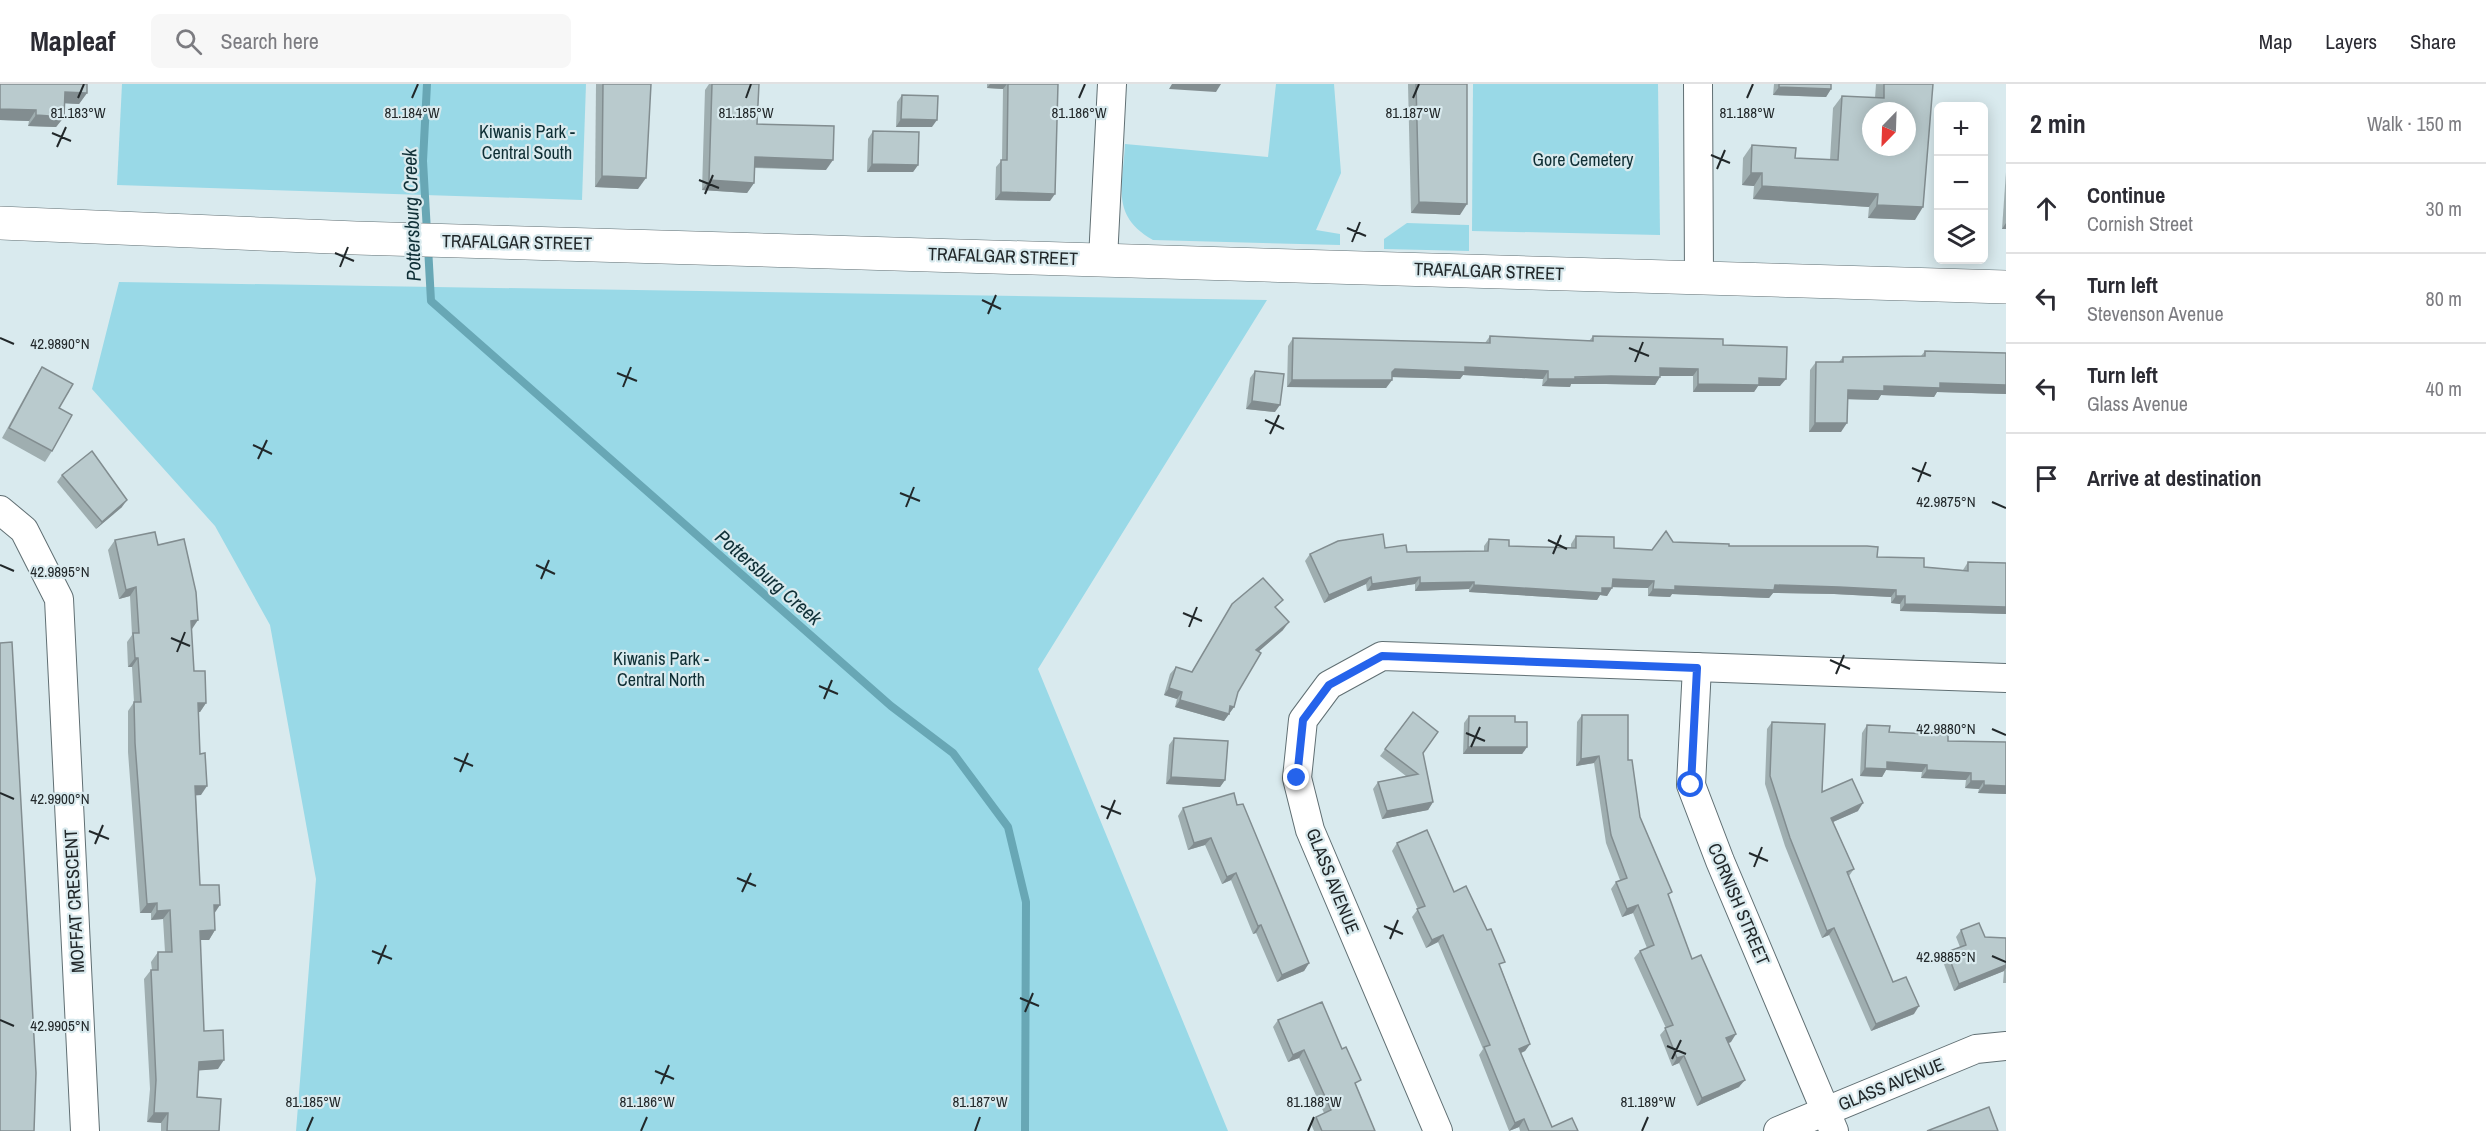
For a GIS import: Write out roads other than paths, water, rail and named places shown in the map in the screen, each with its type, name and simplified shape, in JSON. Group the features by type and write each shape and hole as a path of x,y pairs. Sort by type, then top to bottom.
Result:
{"main road":[{"name":"TRAFALGAR STREET","path":"0,223 356,238 2006,287"}],"street":[{"path":"1103,259 1112,84"},
{"path":"1698,84 1699,277"},
{"name":"MOFFAT CRESCENT","path":"0,510 24,530 59,598 85,1131"},
{"name":"GLASS AVENUE","path":"1438,1131 1311,830 1297,778 1303,720 1329,685 1382,656 1697,668"},
{"path":"1697,668 2006,678"},
{"name":"CORNISH STREET","path":"1697,668 1691,785 1720,861 1830,1121"},
{"name":"GLASS AVENUE","path":"1778,1131 1830,1121 1976,1049 2006,1046"}],"waterway":[{"name":"Pottersburg Creek","path":"427,84 423,161 427,232"},
{"name":"Pottersburg Creek","path":"428,247 431,301 891,706 953,753 1008,827 1026,902 1025,1131"}],"park label":[{"name":"Kiwanis Park - Central South","path":"527,141"},
{"name":"Gore Cemetery","path":"1583,159"},
{"name":"Kiwanis Park - Central North","path":"661,668"}]}
